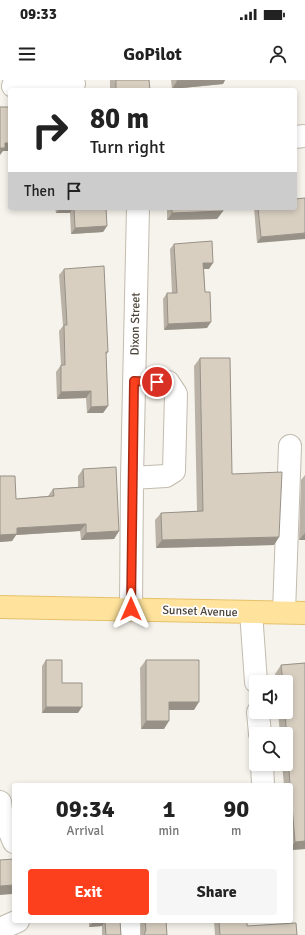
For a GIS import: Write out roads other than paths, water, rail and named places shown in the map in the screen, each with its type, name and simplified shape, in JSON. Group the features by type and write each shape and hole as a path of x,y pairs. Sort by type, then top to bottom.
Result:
{"main road":[{"name":"Sunset Avenue","path":"0,606 294,612"}],"street":[{"path":"16,80 13,86 74,85"},
{"name":"Dixon Street","path":"131,609 132,478 138,210"},
{"path":"132,478 166,476 174,471 176,394 168,382 134,381"},
{"path":"290,446 294,612"},
{"path":"251,612 256,675"},
{"path":"262,771 263,783"},
{"path":"0,802 1,811 12,837"},
{"path":"0,929 14,923"},
{"path":"129,923 129,935"}]}
